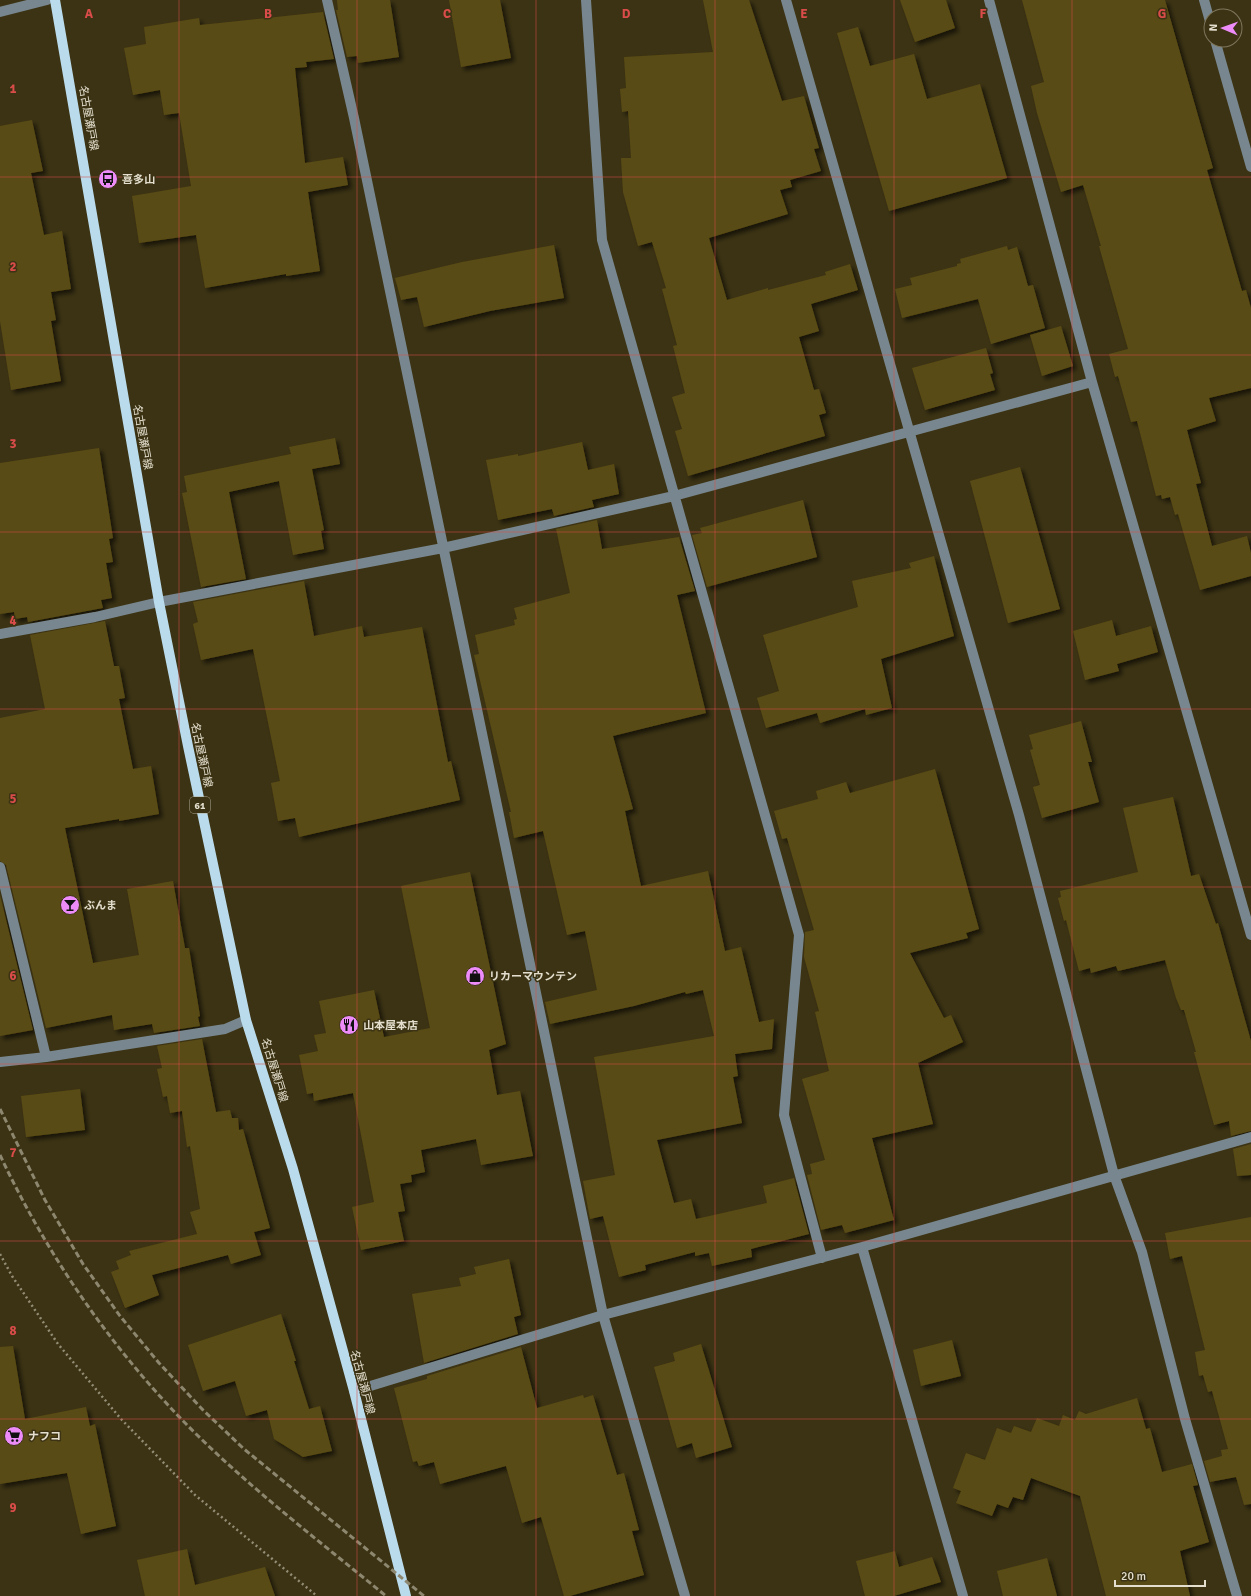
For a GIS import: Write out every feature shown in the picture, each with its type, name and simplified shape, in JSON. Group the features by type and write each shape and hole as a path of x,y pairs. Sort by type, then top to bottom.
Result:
{"main road":[{"name":"名古屋瀬戸線","path":"55,0 160,602 188,746 246,1020 293,1169 354,1391 406,1596"}],"street":[{"path":"0,12 47,0"},
{"path":"327,0 354,118 603,1315 685,1596"},
{"path":"586,0 602,240 799,935 784,1115 822,1258"},
{"path":"786,0 1019,815 1114,1175 1142,1252 1185,1419 1237,1596"},
{"path":"989,0 1092,382 1251,935"},
{"path":"1217,48 1251,167"},
{"path":"0,634 95,617 160,602 443,548 674,496 1092,382"},
{"path":"0,867 46,1057"},
{"path":"0,1062 46,1057 225,1029 246,1020"},
{"path":"354,1391 603,1315 822,1258 1251,1137"},
{"path":"862,1247 962,1596"}],"path":[{"path":"0,1254 12,1276 58,1344 121,1420 195,1495 317,1596"}],"building":[{"path":"337,0 390,0 399,57 358,63 357,56 347,57 336,10 338,10"},
{"path":"449,0 500,0 511,58 461,67"},
{"path":"703,0 749,0 782,101 804,96 819,148 814,149 821,171 790,180 792,187 780,190 788,214 709,238 727,300 768,288 768,290 826,275 825,272 850,264 858,290 811,304 819,331 799,337 814,390 819,389 826,413 819,415 825,436 688,476 675,431 682,429 672,397 685,393 673,346 677,345 662,289 666,288 652,242 638,246 623,192 621,158 631,158 628,111 622,112 620,89 626,88 624,57 713,52"},
{"path":"900,0 946,0 955,28 915,42"},
{"path":"1022,0 1165,0 1213,168 1207,170 1242,291 1246,290 1251,308 1251,388 1209,398 1216,421 1187,430 1201,483 1196,484 1212,546 1247,536 1251,553 1251,576 1200,590 1178,514 1175,515 1170,497 1162,499 1161,495 1156,496 1137,421 1131,422 1118,376 1115,377 1109,354 1128,349 1099,246 1101,246 1083,185 1061,192 1037,113 1031,86 1044,82"},
{"path":"323,12 334,59 306,62 307,67 295,68 305,163 343,157 348,185 308,192 320,271 286,276 286,274 205,288 196,235 139,243 132,196 191,186 179,113 164,115 160,90 133,95 124,48 146,44 144,27 199,18 200,25"},
{"path":"858,27 870,66 914,54 927,99 980,84 1007,178 889,211 837,33"},
{"path":"32,120 43,171 31,173 44,235 62,231 71,289 51,292 56,320 51,321 61,381 11,390 0,321 0,126"},
{"path":"554,245 564,298 490,311 424,327 417,297 401,300 395,278 462,262"},
{"path":"1007,246 1008,250 1017,247 1028,286 1033,285 1045,328 991,344 978,299 902,318 895,289 912,285 910,278 957,266 957,264 961,263 960,259"},
{"path":"1061,326 1073,366 1042,376 1030,335"},
{"path":"986,348 993,373 990,374 995,390 925,410 912,368"},
{"path":"335,438 340,464 312,469 324,530 321,531 324,549 293,555 279,481 229,492 246,579 201,587 182,493 187,492 184,476 291,454 289,447"},
{"path":"582,442 588,470 614,464 619,494 592,500 594,507 554,516 552,509 498,520 486,460 518,454 518,456"},
{"path":"99,448 113,538 109,539 113,562 106,563 112,598 101,600 103,608 28,622 27,617 15,619 14,612 0,614 0,463"},
{"path":"1020,467 1060,609 1008,623 970,481"},
{"path":"803,500 817,557 707,587 692,535 702,533 700,528"},
{"path":"597,520 602,549 679,537 695,591 677,595 706,713 613,736 633,809 625,811 641,886 708,871 725,951 741,947 759,1022 774,1019 772,1049 735,1054 738,1076 733,1077 742,1123 657,1140 674,1203 691,1199 696,1219 767,1203 763,1186 794,1178 809,1234 751,1249 752,1257 712,1266 709,1253 695,1256 695,1252 645,1265 646,1270 619,1277 603,1216 590,1219 583,1181 615,1175 594,1057 714,1036 703,990 686,994 685,992 634,1006 550,1024 545,1002 597,990 585,931 567,935 543,831 514,838 509,812 511,812 474,655 479,654 475,635 515,625 514,620 517,619 514,608 570,593 556,529"},
{"path":"934,556 954,636 881,659 892,708 866,715 865,709 820,723 817,713 766,728 757,698 779,691 763,635 858,607 852,581 911,568 909,563"},
{"path":"304,581 314,636 362,626 364,637 422,627 448,762 451,761 460,800 299,837 295,818 278,821 271,783 280,781 253,649 201,660 193,624 198,622 193,602"},
{"path":"1112,620 1116,636 1151,626 1158,652 1117,664 1119,671 1085,680 1073,631"},
{"path":"105,621 114,666 119,666 125,698 119,699 133,769 151,766 159,814 65,828 93,963 139,955 127,889 173,881 185,948 189,948 200,1016 198,1017 200,1026 154,1033 152,1024 114,1030 112,1015 46,1028 6,865 0,861 0,718 45,709 30,635"},
{"path":"1081,721 1092,762 1088,762 1099,802 1042,818 1033,787 1040,785 1030,750 1033,749 1029,735"},
{"path":"935,769 979,929 966,933 968,938 910,953 944,1018 951,1015 963,1042 918,1063 933,1124 872,1138 894,1220 845,1233 842,1225 821,1230 807,1175 812,1174 810,1164 825,1160 802,1079 829,1071 815,1012 819,1011 804,957 805,932 814,930 787,838 782,839 774,811 818,799 816,791 846,782 850,793"},
{"path":"1173,797 1191,876 1199,874 1216,924 1218,923 1251,1041 1251,1131 1231,1136 1229,1121 1214,1125 1184,1010 1181,1010 1176,998 1165,960 1118,971 1116,966 1091,973 1090,968 1079,971 1066,920 1064,921 1058,898 1061,897 1060,891 1138,872 1123,808"},
{"path":"470,872 506,1044 489,1050 497,1095 520,1091 533,1156 481,1165 476,1139 421,1150 425,1172 411,1175 412,1182 400,1184 405,1211 398,1212 404,1241 361,1250 352,1207 374,1202 353,1093 314,1101 313,1093 307,1094 299,1055 318,1051 314,1035 326,1033 319,1001 374,990 384,1037 430,1028 401,886"},
{"path":"0,895 33,1030 0,1036"},
{"path":"202,1039 216,1112 230,1110 232,1118 238,1118 239,1130 243,1129 270,1228 254,1232 261,1255 231,1264 228,1255 152,1275 159,1295 125,1308 111,1272 119,1269 116,1261 131,1255 129,1251 197,1234 190,1212 200,1209 190,1146 187,1147 182,1111 170,1113 167,1096 163,1097 157,1069 162,1068 157,1046"},
{"path":"80,1089 85,1130 26,1137 21,1096"},
{"path":"1251,1144 1251,1175 1237,1176 1233,1149"},
{"path":"1251,1217 1251,1504 1244,1505 1236,1477 1210,1482 1204,1461 1222,1456 1221,1450 1228,1449 1212,1391 1208,1392 1203,1375 1199,1376 1195,1352 1205,1350 1182,1256 1170,1259 1165,1233"},
{"path":"509,1259 521,1315 514,1317 518,1334 424,1363 412,1294 461,1286 459,1278 476,1274 474,1267"},
{"path":"281,1314 309,1409 320,1406 332,1451 303,1457 274,1439 267,1410 246,1416 235,1381 203,1391 188,1345"},
{"path":"952,1340 961,1376 921,1386 913,1350"},
{"path":"701,1344 732,1447 696,1458 692,1443 677,1448 654,1367 675,1361 673,1353"},
{"path":"13,1346 25,1419 86,1407 90,1426 95,1424 116,1526 81,1534 67,1473 0,1484 0,1347"},
{"path":"521,1347 537,1408 583,1395 584,1398 593,1395 617,1475 624,1473 639,1530 632,1531 644,1575 570,1596 564,1596 541,1517 522,1523 506,1466 440,1484 434,1462 419,1466 417,1461 413,1462 394,1388 427,1379 427,1376"},
{"path":"1137,1398 1146,1429 1150,1428 1162,1472 1192,1464 1198,1485 1193,1486 1209,1542 1180,1551 1190,1596 1106,1596 1080,1496 1031,1478 1023,1500 1013,1497 1008,1508 997,1504 992,1516 956,1503 961,1491 953,1488 966,1453 985,1460 997,1428 1011,1433 1014,1426 1031,1432 1037,1418 1059,1426 1063,1415 1075,1420 1079,1411 1086,1414"},
{"path":"187,1549 195,1585 265,1567 275,1596 145,1596 137,1560"},
{"path":"895,1551 899,1567 932,1557 941,1582 894,1596 865,1596 856,1561"},
{"path":"1047,1558 1057,1596 1003,1596 997,1571"}],"railway":[{"path":"0,1109 45,1200 83,1264 120,1316 159,1363 203,1410 244,1449 424,1596"},
{"path":"0,1155 38,1229 83,1299 107,1333 160,1397 212,1450 285,1514 386,1596"}],"place":[{"name":"喜多山","path":"108,179"},
{"name":"ぶんま","path":"70,905"},
{"name":"リカーマウンテン","path":"475,976"},
{"name":"山本屋本店","path":"349,1025"},
{"name":"ナフコ","path":"14,1436"}]}
